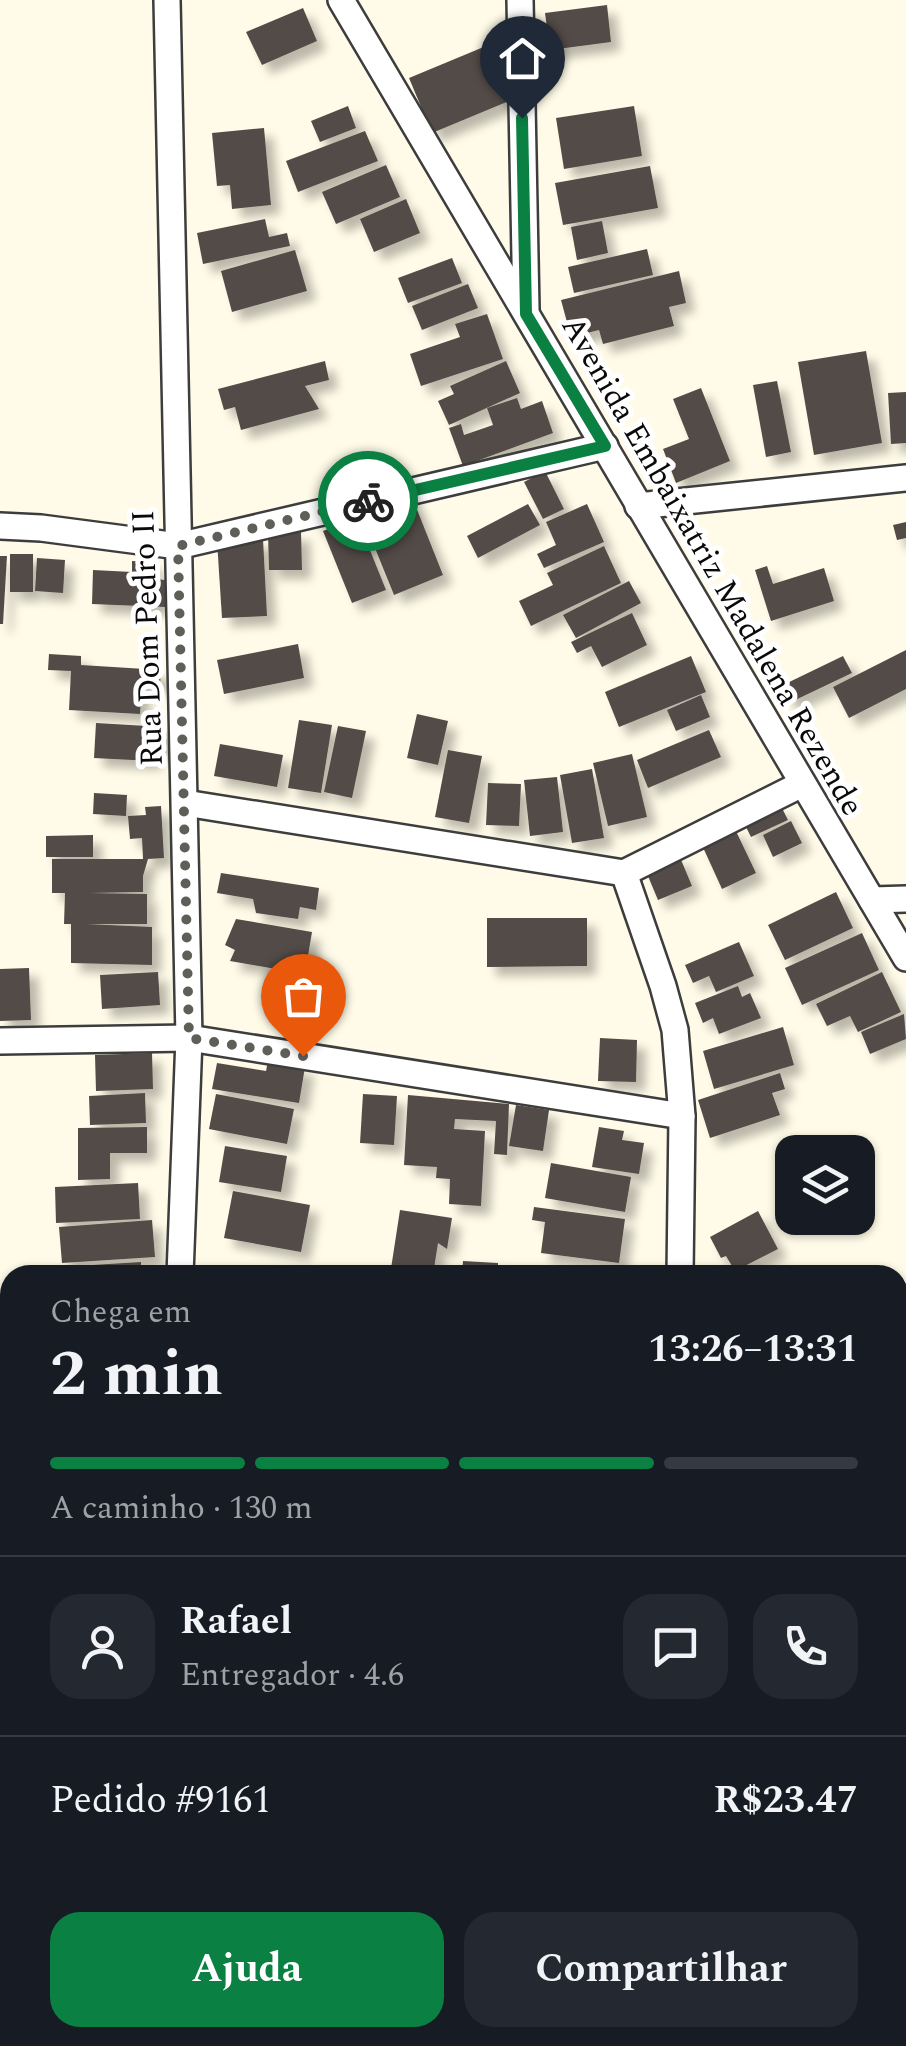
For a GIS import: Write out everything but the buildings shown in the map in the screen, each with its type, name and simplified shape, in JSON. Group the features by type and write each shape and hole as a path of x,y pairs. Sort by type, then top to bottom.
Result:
{"street":[{"name":"Rua Dom Pedro II","path":"167,0 189,1038 180,1265"},
{"name":"Avenida Embaixatriz Madalena Rezende","path":"341,0 906,958"},
{"path":"520,0 526,314"},
{"path":"0,526 178,546 605,446"},
{"path":"638,506 906,478"},
{"path":"185,803 624,873 802,784"},
{"path":"624,873 675,1030 682,1116 680,1265"},
{"path":"872,900 906,899"},
{"path":"0,1041 189,1038 682,1116"}],"way so far":[{"path":"303,1056 189,1038 178,546 368,501"}],"route":[{"path":"368,501 605,446 526,314 522,118"}]}
